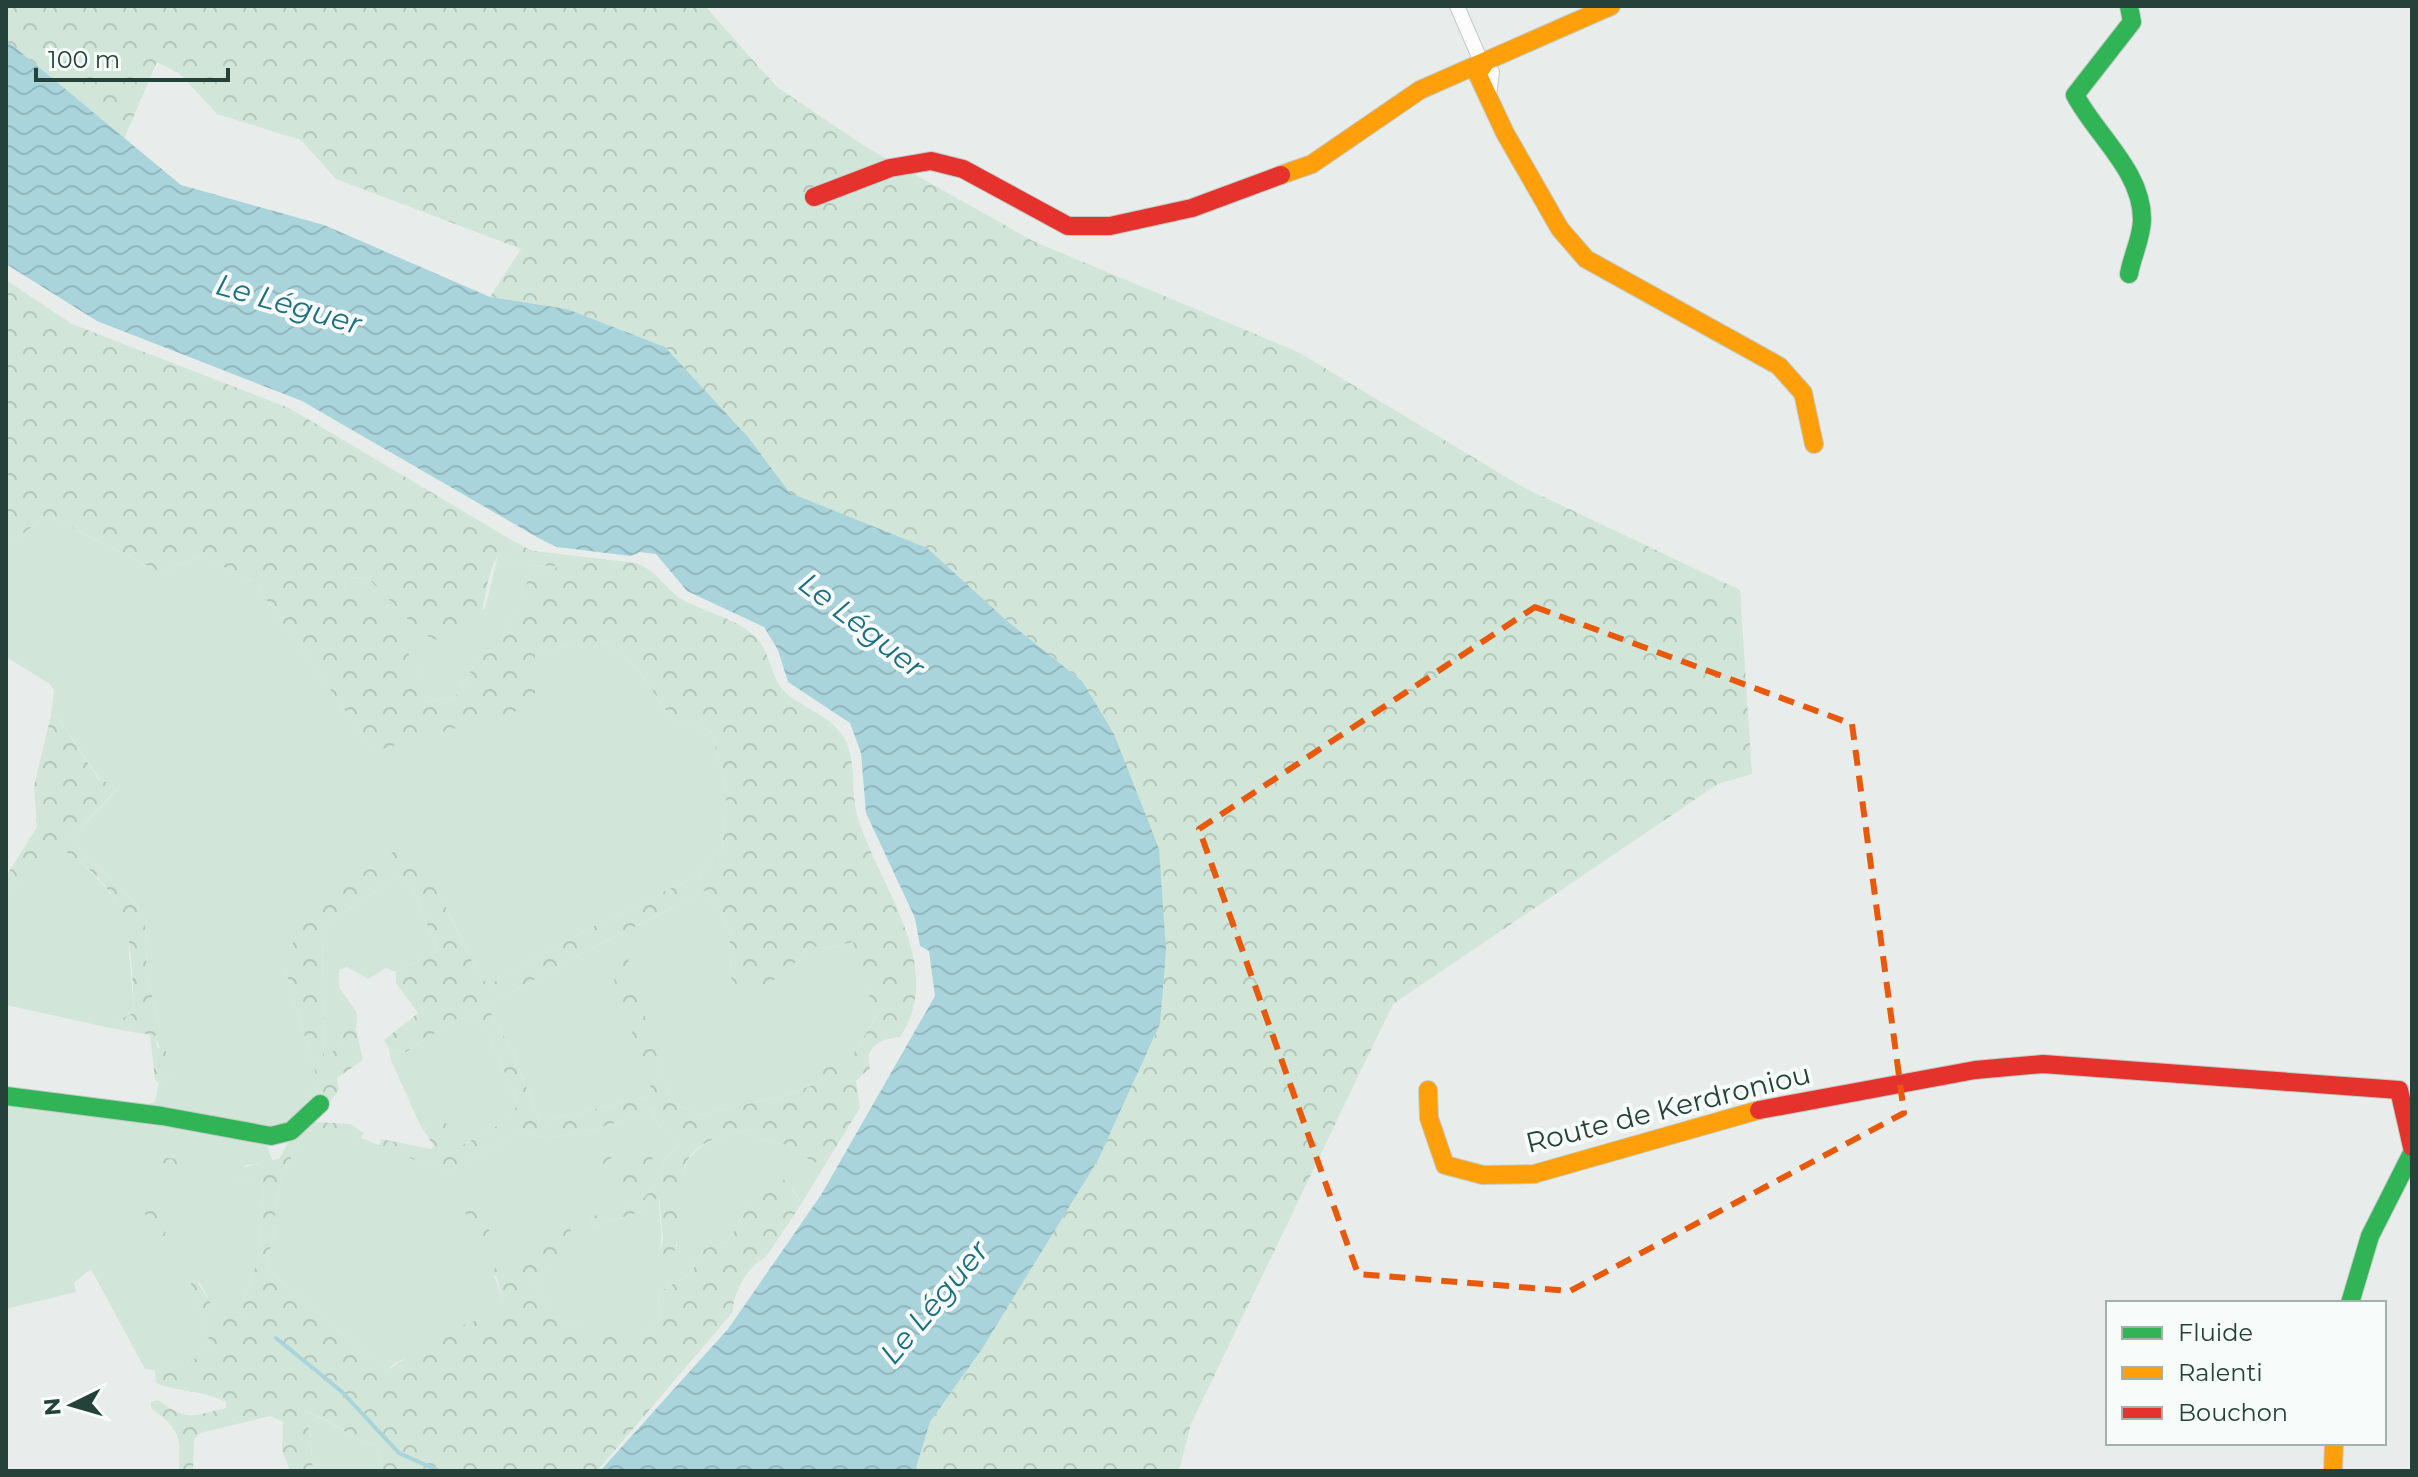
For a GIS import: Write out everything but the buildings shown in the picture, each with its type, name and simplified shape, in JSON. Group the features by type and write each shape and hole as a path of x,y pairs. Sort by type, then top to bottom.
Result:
{"street":[{"path":"1457,6 1483,66"},
{"path":"814,197 890,168 931,161 963,169 1056,223 1083,227 1110,226 1192,208 1312,164 1420,90 1483,66 1611,6"},
{"path":"2129,6 2132,22 2075,95 2130,179 2142,208 2142,223 2129,274"},
{"path":"1483,66 1477,73 1479,82 1489,95 1505,133 1560,229 1586,259 1779,366 1803,393 1814,444"},
{"name":"Route de Kerdroniou","path":"1428,1090 1429,1118 1445,1165 1483,1175 1521,1175 1642,1146 1781,1104 1975,1070 2043,1064 2406,1089 2412,1150"},
{"path":"6,1096 162,1116 271,1136 291,1131 320,1104"},
{"path":"2351,1301 2370,1236 2412,1150"},
{"path":"2333,1471 2334,1445"}],"highlighted area":[{"path":"1535,607 1852,724 1904,1113 1570,1291 1358,1274 1199,829"}],"green space":[{"path":"6,6 705,6 777,87 866,147 1033,241 1298,352 1521,486 1740,590 1752,774 1718,784 1393,1004 1191,1424 1179,1471 915,1471 930,1422 982,1349 1098,1160 1160,1024 1082,681 1006,620 826,510 790,493 748,437 665,347 567,309 490,297 521,249 336,179 301,140 217,114 180,74 157,62 124,139 6,40"},
{"path":"6,280 72,324 289,408 522,546 534,551 636,563 683,600 751,633 762,646 777,681 786,693 828,721 846,741 857,815 904,925 913,954 916,982 913,1010 900,1037 881,1042 869,1054 870,1068 856,1081 860,1108 828,1160 813,1163 793,1146 760,1140 753,1130 721,1137 700,1147 688,1160 682,1176 678,1236 672,1259 660,1261 658,1256 663,1240 659,1196 640,1212 595,1226 591,1217 639,1203 660,1180 664,1160 679,1144 658,1124 653,1109 568,1135 534,1136 521,1132 447,1172 379,1146 381,1139 431,1149 434,1146 420,1125 430,1120 448,1124 456,1144 463,1145 504,1122 518,1105 490,1037 474,1015 456,1019 406,1052 389,1049 384,1040 418,1013 396,983 396,972 437,951 413,887 398,875 322,928 324,1057 331,1055 348,1025 356,1029 363,1060 337,1078 339,1090 314,1122 350,1124 364,1133 361,1138 314,1131 285,1121 306,1103 317,1078 285,968 301,917 394,851 412,854 444,903 479,976 489,985 588,929 698,875 722,852 727,787 711,731 671,718 638,669 605,640 535,652 535,706 374,751 254,582 202,556 160,572 47,515 6,547","holes":["498,555 520,565 556,566 555,570 531,574 496,650 478,658 456,696 428,702 420,670 366,597 344,590 345,578 369,579 421,633 449,646 464,635 480,614","707,890 729,929 731,978 736,985 763,989 795,963 809,946 828,948 853,942 876,1017 853,1055 825,1058 818,1083 788,1095 697,1115 670,1101 628,959 609,965 651,1088 650,1096 540,1122 512,1051 487,1006 588,950"]},
{"path":"47,515 160,572 202,556 254,582 374,751 534,652 605,640 638,669 671,718 711,731 727,787 722,852 698,875 588,929 489,985 479,976 444,903 394,852 285,968 317,1078 306,1104 285,1121 291,1125 278,1130 6,1087 148,1104 155,1102 159,1083 170,1073 155,1036 160,1029 147,976 145,921 137,905 70,839 116,791 100,780 57,716 51,715 54,690 50,684 6,657 6,547"},
{"path":"498,555 520,565 556,566 555,570 531,574 496,651 478,658 456,696 427,702 420,670 344,590 345,578 369,579 421,632 485,608"},
{"path":"51,715 57,716 99,780 114,784 116,790 70,839 137,905 145,921 147,976 160,1029 155,1036 157,1047 166,1051 170,1073 159,1083 155,1080 150,1035 115,1029 114,1022 134,1013 131,960 122,917 114,898 100,880 57,846 6,893 6,876 37,827 34,786"},
{"path":"57,845 98,880 115,901 127,924 134,1014 114,1022 115,1029 6,1005 6,893"},
{"path":"398,875 413,887 437,951 396,972 386,968 368,979 347,967 339,970 339,987 357,1013 356,1029 348,1025 331,1056 324,1057 322,928"},
{"path":"707,890 729,929 731,977 795,963 809,946 828,948 854,942 876,1017 853,1055 818,1083 788,1095 697,1115 670,1101 627,959 650,1096 540,1122 512,1051 487,1006 588,950"},
{"path":"474,1015 490,1037 518,1105 504,1122 463,1145 456,1145 430,1120 420,1125 389,1049 406,1052 456,1019"},
{"path":"6,1098 265,1140 273,1162 246,1165 236,1176 264,1185 258,1260 243,1301 243,1312 219,1317 198,1280 196,1298 210,1342 202,1357 155,1370 145,1369 91,1269 74,1283 76,1292 6,1309"},
{"path":"653,1109 658,1124 679,1144 664,1160 660,1180 639,1203 591,1218 595,1226 640,1212 659,1195 661,1234 658,1256 677,1246 678,1201 685,1166 694,1153 707,1143 753,1130 760,1140 793,1146 813,1163 828,1160 802,1203 792,1189 748,1206 728,1242 704,1250 697,1258 693,1272 658,1293 660,1318 648,1330 624,1341 553,1317 533,1277 547,1267 494,1276 507,1309 395,1363 387,1371 267,1269 281,1178 297,1146 289,1140 300,1130 346,1132 447,1172 521,1132 534,1136 568,1135"},
{"path":"615,1138 619,1141 617,1153 595,1171 580,1172 577,1162 597,1156"},
{"path":"289,1140 294,1140 297,1146 281,1178 267,1269 387,1371 438,1335 506,1309 494,1269 560,1228 570,1228 573,1239 533,1277 553,1317 624,1340 648,1330 660,1318 658,1293 693,1272 697,1258 704,1250 728,1242 748,1206 772,1178 782,1177 802,1203 766,1257 743,1280 735,1297 733,1312 597,1471 382,1471 376,1445 302,1411 310,1433 313,1471 290,1471 282,1450 283,1422 270,1416 200,1433 194,1440 193,1471 179,1471 177,1434 151,1408 151,1402 158,1400 176,1412 190,1415 226,1408 226,1402 156,1383 155,1370 201,1357 210,1343 189,1277 193,1275 219,1316 243,1312 243,1301 258,1260 264,1185 236,1176 234,1170 280,1158"},
{"path":"644,1150 651,1153 653,1161 649,1176 625,1188 617,1187 614,1180 635,1153"},
{"path":"158,1156 220,1167 218,1172 162,1163 139,1180 140,1174"},
{"path":"458,1182 499,1245 499,1251 490,1256 485,1252 451,1185"},
{"path":"141,1188 163,1220 166,1236 162,1239 146,1217 138,1190"},
{"path":"301,1411 376,1445 382,1471 313,1471 310,1433"}],"water":[{"name":"Le Léguer","path":"6,40 181,185 324,225 490,297 567,309 665,347 748,437 790,493 927,548 1006,620 1082,681 1114,734 1159,849 1166,950 1160,1024 1098,1160 982,1349 930,1422 915,1471 600,1471 728,1329 821,1195 935,996 929,951 920,946 915,918 866,813 861,753 850,723 788,682 778,650 764,627 687,591 656,554 640,552 631,556 557,547 302,401 97,321 6,264"}],"waterway":[{"path":"276,1338 341,1391 399,1453 439,1471"}],"traffic: fast":[{"path":"2129,6 2132,22 2075,95 2126,169 2140,202 2142,226 2129,274"},
{"path":"6,1096 162,1116 271,1136 291,1131 320,1104"},
{"path":"2351,1301 2370,1236 2412,1153"}],"traffic: slow":[{"path":"1281,175 1312,164 1420,90 1611,6"},
{"path":"1483,66 1477,73 1505,133 1560,229 1586,259 1779,366 1803,393 1814,444"},
{"path":"1428,1090 1429,1118 1445,1165 1483,1175 1534,1174 1759,1110"},
{"path":"2333,1471 2334,1445"}],"traffic: jam":[{"path":"814,197 890,168 931,161 963,169 1068,226 1110,226 1192,208 1281,175"},
{"path":"1759,1110 1975,1070 2043,1064 2399,1090 2412,1147"}]}
